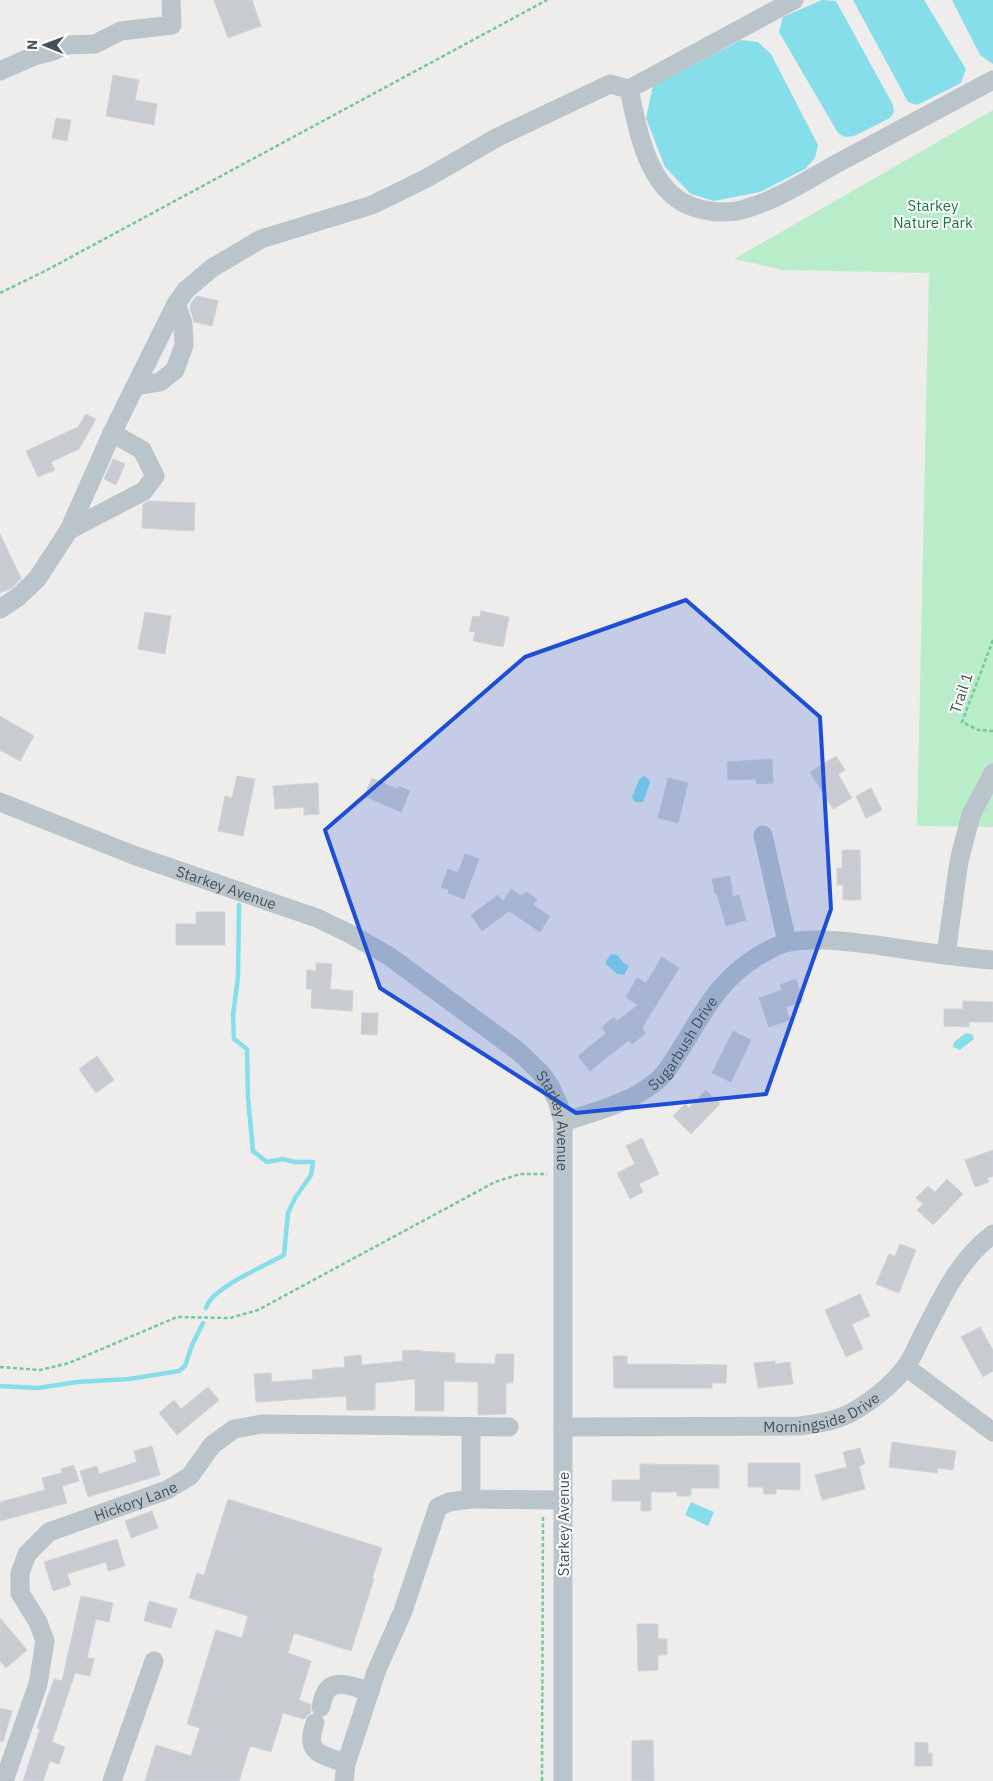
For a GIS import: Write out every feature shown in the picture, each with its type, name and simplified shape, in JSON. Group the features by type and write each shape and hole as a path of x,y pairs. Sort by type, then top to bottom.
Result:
{"street":[{"path":"0,71 66,45 94,44 121,31 172,25 171,0"},
{"path":"0,609 18,598 37,579 69,530 112,433 176,304 186,290 212,268 261,239 372,205 427,178 496,138 610,84 629,89 794,0"},
{"path":"629,89 637,130 649,162 664,187 682,202 706,210 726,212 744,210 781,194 993,80"},
{"path":"136,386 160,382 176,370 184,346 183,323 176,304"},
{"path":"69,530 144,491 155,476 142,450 112,433"},
{"path":"946,955 960,861 971,815 993,773"},
{"name":"Starkey Avenue","path":"0,802 136,856 317,918 350,934 389,956 518,1051 541,1073 550,1086 558,1103 563,1122 563,1426 555,1500 564,1781"},
{"path":"763,836 787,942"},
{"name":"Sugarbush Drive","path":"563,1122 623,1103 646,1091 661,1077 672,1062 713,997 728,978 746,963 787,942 815,940 847,942 993,960"},
{"name":"Morningside Drive","path":"563,1426 807,1425 845,1416 884,1389 906,1366 962,1264 978,1245 993,1234"},
{"path":"906,1366 993,1432"},
{"name":"Hickory Lane","path":"4,1781 38,1684 45,1641 38,1622 20,1594 20,1572 27,1554 49,1532 168,1490 190,1476 212,1445 234,1429 262,1424 509,1427"},
{"path":"471,1427 471,1499"},
{"path":"370,1692 341,1684 331,1686 326,1692 311,1736 311,1745 314,1751 345,1772 370,1692 376,1672 403,1611 438,1507 449,1502 471,1499 555,1500"},
{"path":"112,1781 154,1661"}],"path":[{"path":"0,293 73,256 547,0"},
{"name":"Trail 1","path":"993,640 962,722 978,730 993,730"},
{"path":"0,1367 51,1369 176,1317 230,1318 258,1310 495,1182 520,1174 547,1174 547,1166"},
{"path":"542,1781 543,1508 555,1500"}],"highlighted area":[{"path":"686,600 820,717 831,909 766,1094 576,1113 380,988 325,830 525,657"}],"green space":[{"name":"Starkey Nature Park","path":"993,110 993,827 917,826 929,273 783,270 734,259"}],"water":[{"path":"822,0 836,1 893,105 894,112 890,118 854,136 845,137 838,133 779,32 783,17"},
{"path":"853,0 924,0 966,69 961,83 917,105 908,102"},
{"path":"952,0 993,0 993,64 980,55"},
{"path":"741,40 758,42 771,54 818,145 815,158 805,169 760,192 714,201 691,194 665,167 646,118 653,86"},
{"path":"643,776 649,779 650,783 643,802 635,802 632,797 639,780"},
{"path":"611,954 617,955 629,966 624,975 617,974 606,964"},
{"path":"966,1033 972,1034 974,1039 960,1050 953,1047 954,1042"},
{"path":"691,1502 714,1512 708,1526 685,1515"}],"building":[{"path":"214,0 252,0 261,26 228,38"},
{"path":"113,75 139,80 135,100 157,104 154,125 106,116"},
{"path":"56,118 71,120 67,141 52,138"},
{"path":"197,296 218,301 212,326 194,322 190,308 191,303"},
{"path":"86,414 96,419 79,449 51,462 55,470 38,477 26,451 78,427"},
{"path":"113,459 125,464 116,485 104,479"},
{"path":"149,501 195,503 194,531 142,528 143,504"},
{"path":"0,534 21,578 12,588 0,593"},
{"path":"481,611 509,617 503,647 473,641 475,632 469,631 473,616 480,617"},
{"path":"145,612 171,616 165,654 138,649"},
{"path":"0,716 34,736 20,761 0,750"},
{"path":"836,756 845,770 838,774 852,798 833,809 810,772"},
{"path":"772,759 773,783 756,784 756,779 728,780 727,762"},
{"path":"237,776 255,779 243,836 218,831 225,796 232,798"},
{"path":"372,778 397,789 399,786 410,791 401,812 364,796"},
{"path":"668,778 688,783 678,823 658,818"},
{"path":"318,783 319,814 304,815 304,807 275,809 273,786"},
{"path":"871,788 882,810 866,818 856,796"},
{"path":"842,850 860,850 861,900 843,900 843,885 837,885 837,868 842,868"},
{"path":"465,854 479,859 464,899 448,893 449,890 441,887 448,869 458,873"},
{"path":"730,876 733,897 739,895 746,920 726,926 712,879"},
{"path":"511,889 521,896 526,892 537,899 533,905 550,916 540,932 509,911 482,931 471,915 498,895 503,901"},
{"path":"196,912 225,912 225,945 176,945 176,924 196,924"},
{"path":"662,957 679,968 642,1028 646,1033 632,1044 629,1040 590,1071 578,1056 606,1033 602,1027 614,1017 617,1021 638,1005 626,997 637,978 646,983"},
{"path":"316,963 332,964 330,989 353,991 352,1011 311,1008 312,989 306,989 307,970 316,971"},
{"path":"796,979 803,1002 786,1007 790,1020 769,1027 759,998 782,990 780,985"},
{"path":"963,1001 993,1002 993,1022 969,1022 969,1027 944,1026 944,1009 963,1009"},
{"path":"362,1013 378,1013 377,1035 361,1034"},
{"path":"733,1031 751,1040 731,1082 712,1073"},
{"path":"97,1056 114,1080 96,1093 79,1069"},
{"path":"706,1090 720,1104 691,1134 673,1116 685,1104 689,1108"},
{"path":"642,1138 659,1174 639,1184 643,1192 630,1199 617,1173 635,1164 626,1146"},
{"path":"993,1150 993,1176 987,1178 989,1182 975,1187 965,1160"},
{"path":"947,1179 963,1194 933,1225 917,1210 923,1204 916,1198 928,1186 935,1192"},
{"path":"900,1244 916,1250 899,1293 876,1284 889,1254 895,1256"},
{"path":"860,1294 870,1316 852,1324 863,1349 846,1357 825,1310"},
{"path":"980,1327 993,1350 993,1371 983,1377 961,1337"},
{"path":"419,1350 455,1353 455,1363 495,1364 496,1354 514,1354 513,1383 506,1383 506,1414 478,1415 478,1382 444,1381 444,1411 415,1411 415,1379 375,1383 375,1410 347,1410 346,1396 256,1402 254,1374 271,1373 272,1382 313,1379 312,1370 345,1367 344,1357 361,1355 362,1365 403,1361 402,1351"},
{"path":"613,1356 627,1356 627,1364 727,1365 726,1383 712,1383 712,1388 614,1388"},
{"path":"775,1361 775,1364 790,1362 793,1384 758,1388 754,1363"},
{"path":"208,1387 219,1400 177,1435 159,1413 174,1400 181,1409"},
{"path":"892,1442 956,1451 953,1470 938,1468 937,1473 889,1467"},
{"path":"152,1446 160,1475 88,1497 80,1471 97,1466 99,1474 137,1462 134,1451"},
{"path":"860,1448 865,1464 859,1466 865,1489 822,1500 815,1475 847,1467 843,1452"},
{"path":"748,1463 800,1463 800,1490 776,1489 776,1494 764,1494 763,1487 748,1487"},
{"path":"640,1464 719,1465 719,1488 691,1488 691,1496 677,1496 677,1492 651,1492 651,1511 641,1511 641,1501 612,1501 612,1480 640,1480"},
{"path":"74,1465 79,1481 62,1486 67,1503 0,1521 0,1502 45,1490 42,1478 62,1473 61,1469"},
{"path":"228,1499 382,1548 372,1579 374,1579 351,1651 294,1633 288,1653 311,1661 299,1700 310,1704 311,1712 304,1719 283,1713 271,1752 250,1746 239,1781 145,1781 156,1745 191,1756 200,1728 187,1724 216,1630 242,1638 248,1616 189,1598 197,1573 204,1575"},
{"path":"152,1511 158,1528 131,1538 125,1521"},
{"path":"117,1539 125,1566 108,1571 106,1562 67,1574 71,1585 53,1591 44,1562"},
{"path":"81,1596 113,1603 109,1622 96,1619 87,1658 94,1659 90,1676 75,1673 52,1742 65,1747 59,1764 50,1761 43,1781 23,1781 40,1729 37,1728 54,1679 62,1681"},
{"path":"149,1601 177,1609 171,1628 144,1621"},
{"path":"0,1618 27,1650 6,1668 0,1661"},
{"path":"637,1624 658,1624 658,1639 667,1639 667,1655 658,1655 658,1670 638,1671"},
{"path":"0,1708 12,1711 3,1742 0,1741"},
{"path":"653,1740 654,1781 632,1781 632,1741"},
{"path":"915,1742 928,1743 928,1753 932,1753 932,1766 915,1766"}],"waterway":[{"path":"206,1308 210,1300 228,1285 284,1255 288,1213 295,1198 311,1175 313,1162 295,1162 283,1159 267,1162 253,1151 248,1098 247,1049 234,1039 233,1015 238,977 239,905"},
{"path":"0,1386 38,1388 77,1382 129,1379 179,1371 185,1366 192,1345 203,1323"}]}
